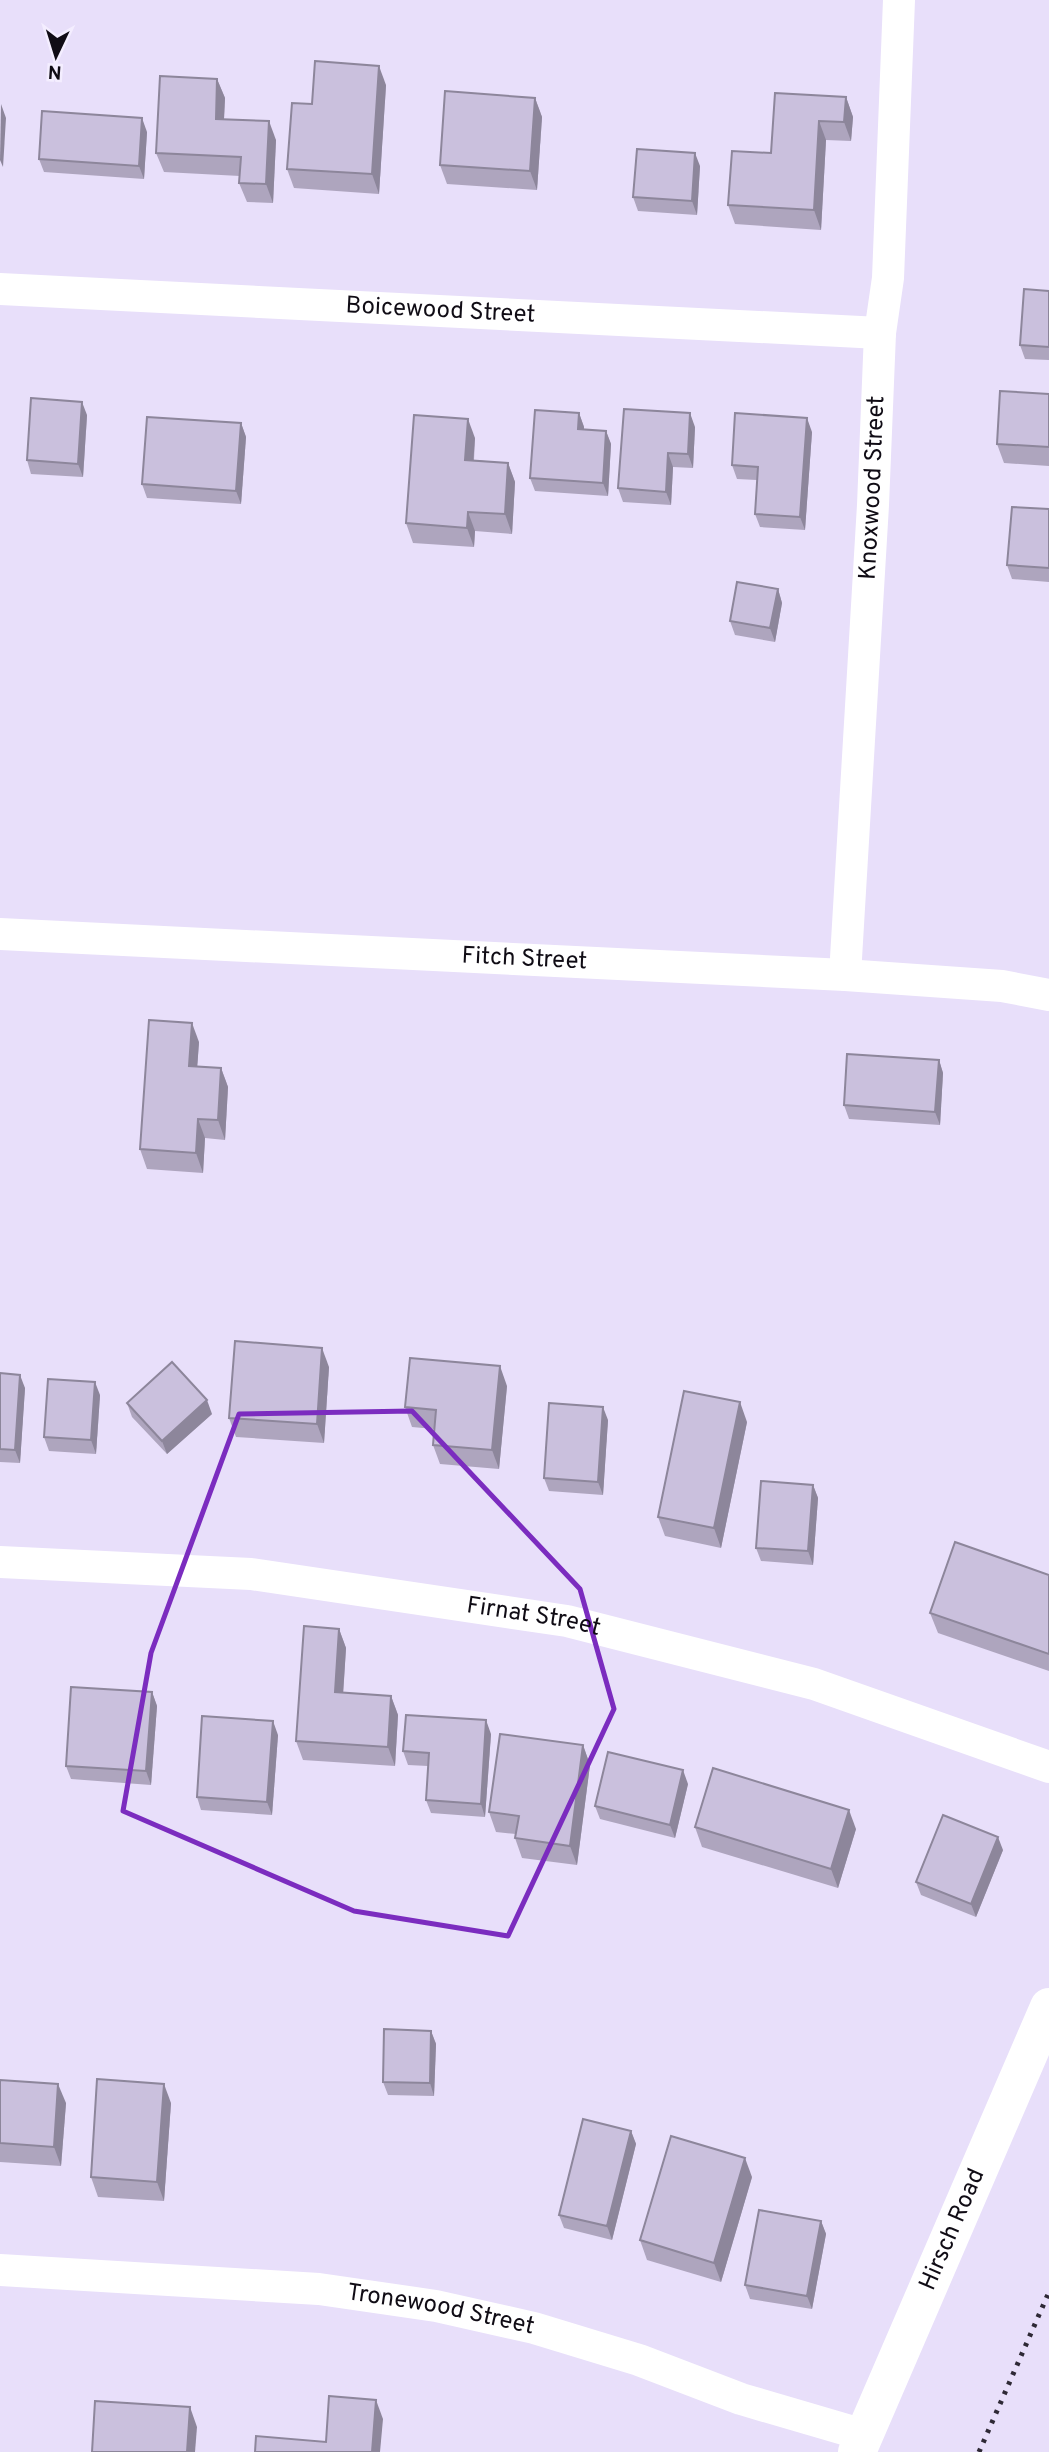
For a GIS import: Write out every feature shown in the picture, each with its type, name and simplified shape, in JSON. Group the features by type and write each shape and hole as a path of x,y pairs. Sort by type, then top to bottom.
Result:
{"main road":[{"name":"Hirsch Road","path":"860,2444 1049,2007"}],"street":[{"name":"Knoxwood Street","path":"845,975 873,505 880,333 888,278 899,0"},
{"name":"Boicewood Street","path":"0,289 880,333"},
{"name":"Fitch Street","path":"0,934 845,975 1002,986 1049,995"},
{"name":"Firnat Street","path":"0,1562 251,1574 567,1621 814,1684 1049,1767"},
{"name":"Tronewood Street","path":"0,2270 319,2289 436,2306 560,2336 639,2360 860,2444"}],"highlighted area":[{"path":"412,1411 580,1589 614,1709 508,1936 354,1911 123,1811 151,1653 239,1414"}],"building":[{"path":"315,61 379,66 372,174 287,169 292,103 312,104"},
{"path":"160,76 217,79 216,119 269,121 266,184 239,183 241,157 156,153"},
{"path":"445,91 535,98 530,171 440,165"},
{"path":"775,93 846,97 844,122 819,121 814,210 728,205 732,151 771,153"},
{"path":"42,111 142,118 139,166 39,159"},
{"path":"637,149 695,153 692,201 633,197"},
{"path":"1024,289 1049,291 1049,347 1020,345"},
{"path":"1000,391 1049,394 1049,447 997,444"},
{"path":"31,398 82,402 78,464 27,460"},
{"path":"624,409 690,413 688,454 668,453 666,492 618,488"},
{"path":"535,410 579,413 578,429 606,431 603,483 530,478"},
{"path":"735,413 807,418 800,517 755,514 758,467 732,465"},
{"path":"414,415 468,419 465,460 508,463 505,514 468,512 467,528 406,523"},
{"path":"147,417 241,423 236,491 142,484"},
{"path":"1012,507 1049,509 1049,568 1007,565"},
{"path":"737,582 778,589 770,628 730,621"},
{"path":"149,1020 192,1023 189,1066 221,1068 218,1120 198,1119 196,1153 140,1149"},
{"path":"847,1054 939,1060 935,1112 844,1105"},
{"path":"235,1341 322,1348 317,1424 229,1418"},
{"path":"410,1358 500,1366 492,1450 433,1445 436,1410 405,1407"},
{"path":"172,1362 207,1400 162,1441 127,1403"},
{"path":"0,1373 20,1375 15,1450 0,1449"},
{"path":"48,1379 95,1382 91,1440 44,1437"},
{"path":"684,1391 740,1402 714,1528 658,1517"},
{"path":"549,1403 603,1407 598,1482 544,1478"},
{"path":"761,1481 813,1485 808,1551 756,1548"},
{"path":"955,1542 1049,1575 1049,1654 930,1613"},
{"path":"304,1626 339,1629 335,1692 391,1696 388,1747 296,1741"},
{"path":"71,1687 152,1692 146,1771 66,1766"},
{"path":"406,1715 486,1720 481,1804 426,1800 429,1753 403,1751"},
{"path":"202,1716 273,1721 267,1802 197,1797"},
{"path":"500,1734 583,1745 570,1846 515,1838 519,1816 489,1812"},
{"path":"608,1752 683,1770 670,1825 595,1806"},
{"path":"713,1768 849,1810 831,1869 695,1827"},
{"path":"943,1815 998,1837 971,1904 916,1882"},
{"path":"384,2029 431,2031 430,2083 383,2082"},
{"path":"97,2079 164,2084 157,2182 91,2177"},
{"path":"0,2080 58,2084 54,2147 0,2143"},
{"path":"583,2119 631,2131 607,2226 559,2215"},
{"path":"671,2136 745,2158 714,2263 640,2240"},
{"path":"759,2210 821,2221 807,2296 745,2285"},
{"path":"329,2396 376,2400 372,2452 255,2452 256,2436 326,2442"},
{"path":"95,2401 190,2407 187,2452 92,2452"}],"railway":[{"path":"979,2452 1049,2292"}]}
